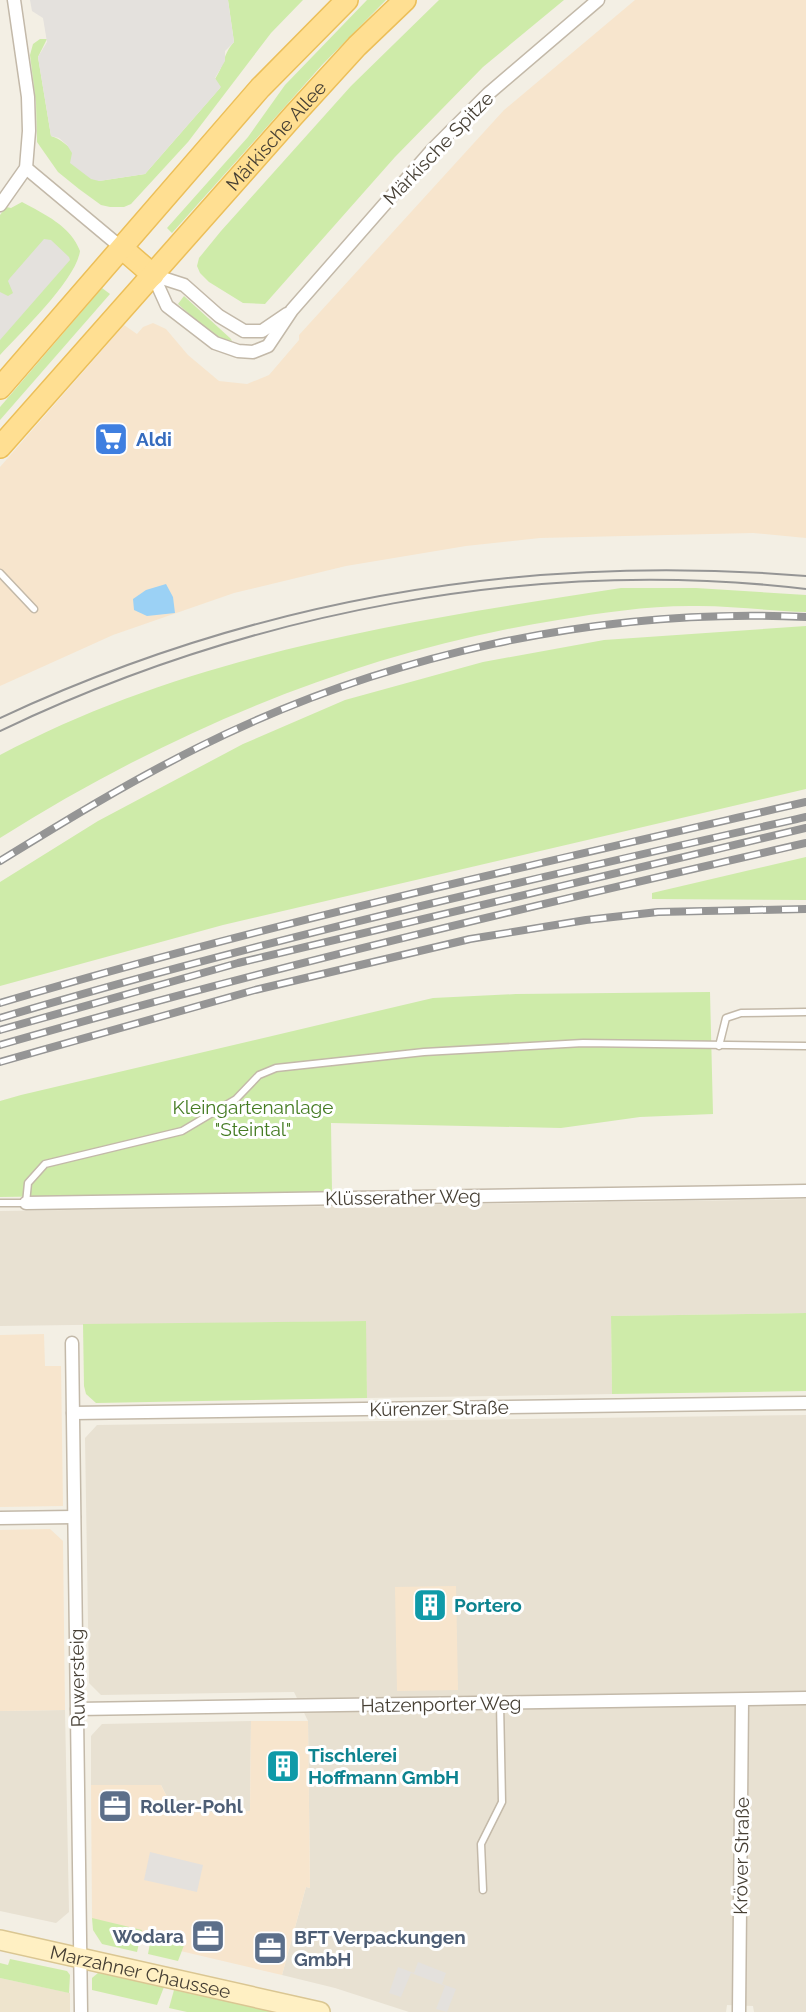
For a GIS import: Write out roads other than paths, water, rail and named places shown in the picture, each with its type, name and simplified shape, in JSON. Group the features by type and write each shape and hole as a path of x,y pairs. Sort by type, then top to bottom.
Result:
{"main road":[{"path":"0,388 260,88 347,0"},
{"name":"Märkische Allee","path":"0,447 330,76 405,0"},
{"path":"122,249 153,275"}],"street":[{"path":"0,205 26,167 29,131 28,97 14,0"},
{"name":"Märkische Spitze","path":"153,275 167,306 215,343 238,351 253,352 268,345 292,310 433,149 488,94 598,0"},
{"path":"26,167 122,249"},
{"name":"Märkische Spitze","path":"153,275 184,285 219,316 244,331 262,331 292,310"},
{"name":"Klüsserather Weg","path":"26,1203 806,1191"},
{"name":"Ruwersteig","path":"72,1343 81,2012"},
{"name":"Kürenzer Straße","path":"73,1413 806,1403"},
{"path":"0,1518 74,1517"},
{"name":"Hatzenporter Weg","path":"77,1709 806,1698"},
{"name":"Kröver Straße","path":"739,2012 742,1700"},
{"name":"Marzahner Chaussee","path":"0,1940 320,2012"}],"lane":[{"path":"0,573 34,609"},
{"path":"719,1046 726,1018 741,1013 806,1012"},
{"path":"26,1203 27,1183 45,1164 182,1131 236,1099 258,1075 276,1068 424,1052 583,1043 806,1046"},
{"name":"Klüsserather Weg","path":"0,1203 26,1203"},
{"path":"483,1890 481,1844 502,1802 500,1703"}],"water":[{"path":"166,584 173,597 175,613 147,616 134,610 133,599 146,590"}],"tram line":[{"path":"0,718 96,677 194,642 293,615 394,594 495,579 598,572 701,571 806,576"},
{"path":"0,731 94,690 192,654 292,626 393,603 496,588 600,581 703,581 806,589"}],"railway":[{"path":"0,861 122,788 197,748 268,715 341,687 416,663 493,644 650,620 728,616 806,617"},
{"path":"0,1003 300,921 806,802"},
{"path":"0,1018 300,936 806,817"},
{"path":"0,1030 238,963 806,828"},
{"path":"0,1045 301,964 806,843"},
{"path":"0,1062 255,990 470,939 586,920 658,912 806,909"}],"place":[{"name":"Aldi","path":"111,439"},
{"name":"Portero","path":"430,1605"},
{"name":"Tischlerei Hoffmann GmbH","path":"283,1766"},
{"name":"Roller-Pohl","path":"115,1806"},
{"name":"Wodara","path":"208,1936"},
{"name":"BFT Verpackungen GmbH","path":"270,1948"}],"park label":[{"name":"Kleingartenanlage \"Steintal\"","path":"253,1118"}]}
